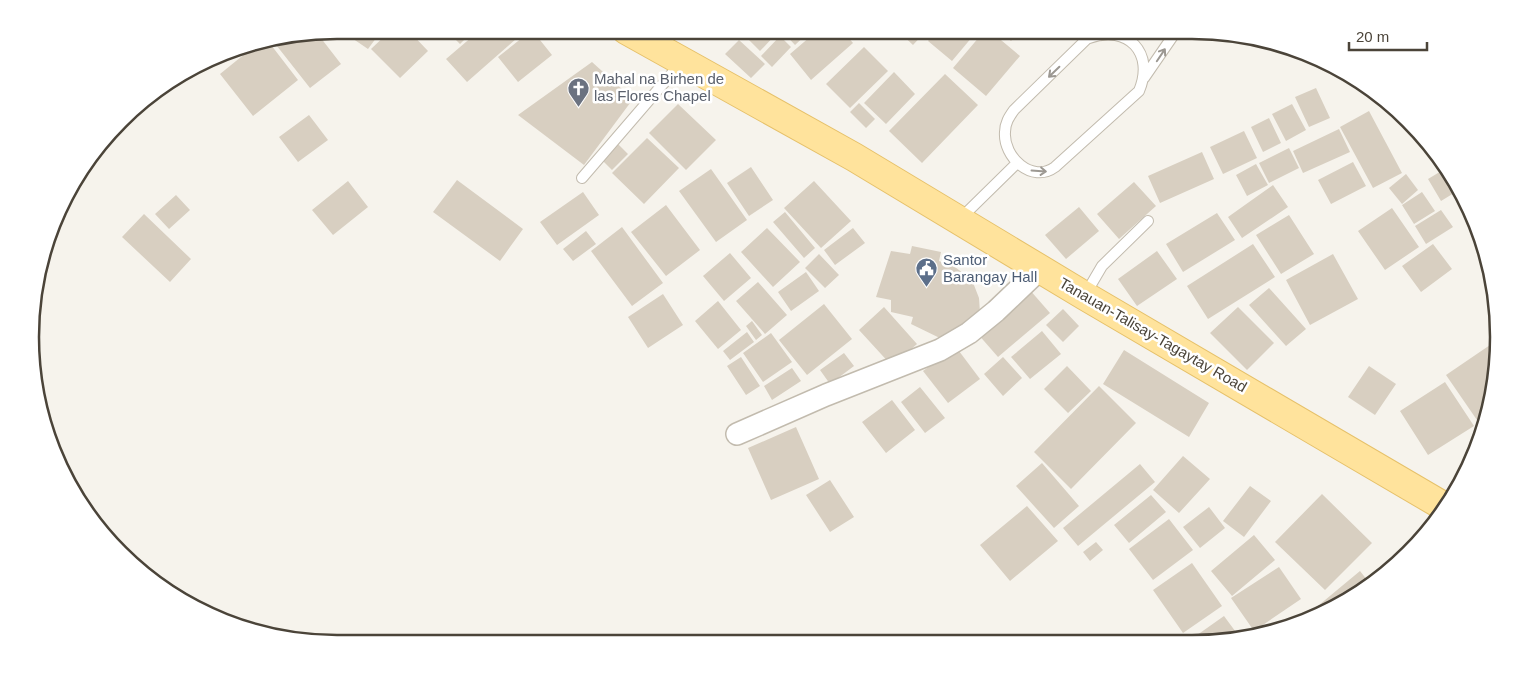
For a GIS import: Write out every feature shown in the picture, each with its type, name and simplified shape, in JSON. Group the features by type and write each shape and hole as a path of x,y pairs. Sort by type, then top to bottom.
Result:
{"main road":[{"name":"Tanauan-Talisay-Tagaytay Road","path":"643,39 854,158 1439,504"}],"street":[{"path":"738,434 826,395 940,350 968,333 996,311 1040,269"}],"lane":[{"path":"1087,39 1014,110 1007,120 1004,131 1005,143 1017,163 1028,170 1041,173 1049,172 1130,100 1139,91 1144,79 1171,39"},
{"path":"1127,39 1141,54 1145,66 1144,79"},
{"path":"582,178 683,61"},
{"path":"959,220 1017,163"},
{"path":"1085,296 1102,266 1148,222"}],"building":[{"path":"322,39 341,64 310,88 276,45"},
{"path":"353,39 375,39 368,49"},
{"path":"382,39 417,39 428,51 400,78 371,49"},
{"path":"455,39 465,39 460,44"},
{"path":"469,39 516,39 467,82 446,59"},
{"path":"521,39 539,39 552,55 518,82 498,57"},
{"path":"748,39 771,39 760,51"},
{"path":"777,39 783,39 791,47 772,67 761,56"},
{"path":"789,39 801,39 795,45"},
{"path":"808,39 850,39 853,43 811,80 790,54"},
{"path":"907,39 919,39 913,45"},
{"path":"930,39 970,39 952,61 928,41"},
{"path":"977,39 1000,39 1020,56 986,96 953,68"},
{"path":"739,40 765,64 751,78 725,54"},
{"path":"272,46 298,80 253,116 220,74 245,54"},
{"path":"864,47 888,71 850,108 826,84"},
{"name":"Mahal na Birhen de las Flores Chapel","path":"592,62 633,99 584,165 518,115"},
{"path":"894,72 915,94 886,124 864,103"},
{"path":"945,74 978,105 922,163 889,131"},
{"path":"1316,88 1330,118 1309,127 1295,97"},
{"path":"859,103 875,119 866,128 850,112"},
{"path":"678,104 716,140 686,170 649,133"},
{"path":"1292,104 1306,130 1286,141 1272,114"},
{"path":"1369,111 1402,173 1373,188 1340,127"},
{"path":"309,115 328,140 298,162 279,137"},
{"path":"1269,118 1281,143 1263,152 1251,127"},
{"path":"1339,129 1350,152 1303,173 1293,151"},
{"path":"1244,131 1257,158 1223,174 1210,147"},
{"path":"647,138 679,168 644,204 612,173"},
{"path":"617,143 628,154 612,170 601,159"},
{"path":"1289,148 1299,168 1269,183 1259,163"},
{"path":"1202,152 1214,179 1160,203 1148,176"},
{"path":"1353,162 1366,186 1331,204 1318,180"},
{"path":"1256,164 1268,185 1247,196 1236,175"},
{"path":"751,167 773,200 749,216 727,183"},
{"path":"711,169 747,220 716,242 679,191"},
{"path":"1440,172 1453,194 1441,201 1428,179"},
{"path":"1406,174 1418,190 1402,204 1389,188"},
{"path":"457,180 523,229 500,261 433,212"},
{"path":"348,181 368,207 333,235 312,210"},
{"path":"814,181 851,221 821,248 784,208"},
{"path":"1134,182 1156,206 1119,239 1097,214"},
{"path":"1273,185 1288,207 1242,238 1228,217"},
{"path":"583,192 599,215 557,245 540,222"},
{"path":"1422,192 1435,211 1414,224 1402,205"},
{"path":"176,195 190,210 169,229 155,214"},
{"path":"666,205 700,250 666,276 631,232"},
{"path":"1079,207 1099,231 1066,259 1045,235"},
{"path":"1392,208 1419,247 1385,270 1358,231"},
{"path":"1441,210 1453,227 1426,244 1415,226"},
{"path":"785,212 815,248 804,258 773,222"},
{"path":"1217,213 1235,240 1183,272 1166,244"},
{"path":"144,214 191,259 170,282 122,237"},
{"path":"1289,215 1314,254 1281,274 1256,235"},
{"path":"622,227 663,283 632,306 591,251"},
{"path":"767,228 800,262 773,287 741,252"},
{"path":"853,228 865,243 835,265 824,250"},
{"path":"586,231 596,244 573,261 563,249"},
{"path":"1253,244 1275,277 1208,319 1187,286"},
{"path":"1433,244 1452,269 1421,292 1402,266"},
{"name":"Santor Barangay Hall","path":"912,246 941,252 939,261 955,267 972,280 979,298 980,313 948,342 911,324 913,317 891,312 891,300 876,297 891,251 910,254"},
{"path":"1157,251 1177,279 1137,306 1118,279"},
{"path":"730,253 751,278 724,301 703,276"},
{"path":"819,254 839,275 825,288 805,268"},
{"path":"1333,254 1358,299 1310,325 1286,280"},
{"path":"806,272 819,291 791,311 778,292"},
{"path":"758,282 787,315 765,334 736,301"},
{"path":"1269,288 1306,329 1286,346 1249,305"},
{"path":"1029,289 1050,313 998,357 977,333"},
{"path":"663,294 683,325 648,348 628,317"},
{"path":"718,301 741,330 718,349 695,321"},
{"path":"824,304 852,339 807,375 779,340"},
{"path":"884,307 917,344 892,366 859,330"},
{"path":"1238,307 1274,343 1247,370 1210,333"},
{"path":"1063,309 1079,326 1063,342 1046,325"},
{"path":"752,321 762,335 756,340 746,326"},
{"path":"1042,331 1061,354 1030,379 1011,357"},
{"path":"747,332 754,342 730,360 723,351"},
{"path":"771,333 792,362 763,382 743,353"},
{"path":"1490,345 1485,395 1478,421 1446,375"},
{"path":"956,347 980,379 948,403 923,371"},
{"path":"1124,350 1209,403 1189,437 1103,384"},
{"path":"844,353 854,366 830,384 820,370"},
{"path":"741,357 760,386 746,395 727,366"},
{"path":"1003,357 1022,378 1003,396 984,374"},
{"path":"1067,366 1091,391 1068,413 1044,389"},
{"path":"1369,366 1396,384 1375,415 1348,397"},
{"path":"792,368 801,381 772,400 764,386"},
{"path":"1445,382 1474,426 1428,455 1400,411"},
{"path":"1099,386 1136,423 1071,489 1034,452"},
{"path":"920,387 945,418 925,433 901,402"},
{"path":"892,400 915,430 886,453 862,422"},
{"path":"796,427 819,479 771,500 748,448"},
{"path":"1183,456 1210,479 1179,513 1153,490"},
{"path":"1042,463 1079,506 1054,528 1016,486"},
{"path":"1140,464 1155,482 1078,546 1063,528"},
{"path":"830,480 854,517 830,532 806,495"},
{"path":"1250,486 1271,501 1244,537 1223,521"},
{"path":"1322,494 1372,543 1325,590 1275,542"},
{"path":"1151,495 1166,512 1129,543 1114,525"},
{"path":"1027,506 1058,541 1010,581 980,545"},
{"path":"1209,507 1225,528 1200,548 1183,527"},
{"path":"1169,519 1193,550 1153,580 1129,549"},
{"path":"1254,535 1275,560 1232,596 1211,571"},
{"path":"1096,542 1103,550 1090,561 1083,552"},
{"path":"1192,563 1222,606 1183,633 1153,590"},
{"path":"1279,567 1301,599 1259,628 1253,629 1231,598"},
{"path":"1360,571 1366,579 1341,595 1315,609"},
{"path":"1224,616 1236,632 1212,635 1197,635"}],"place":[{"name":"Mahal na Birhen de las Flores Chapel","path":"578,107"},
{"name":"Santor Barangay Hall","path":"927,288"}]}
